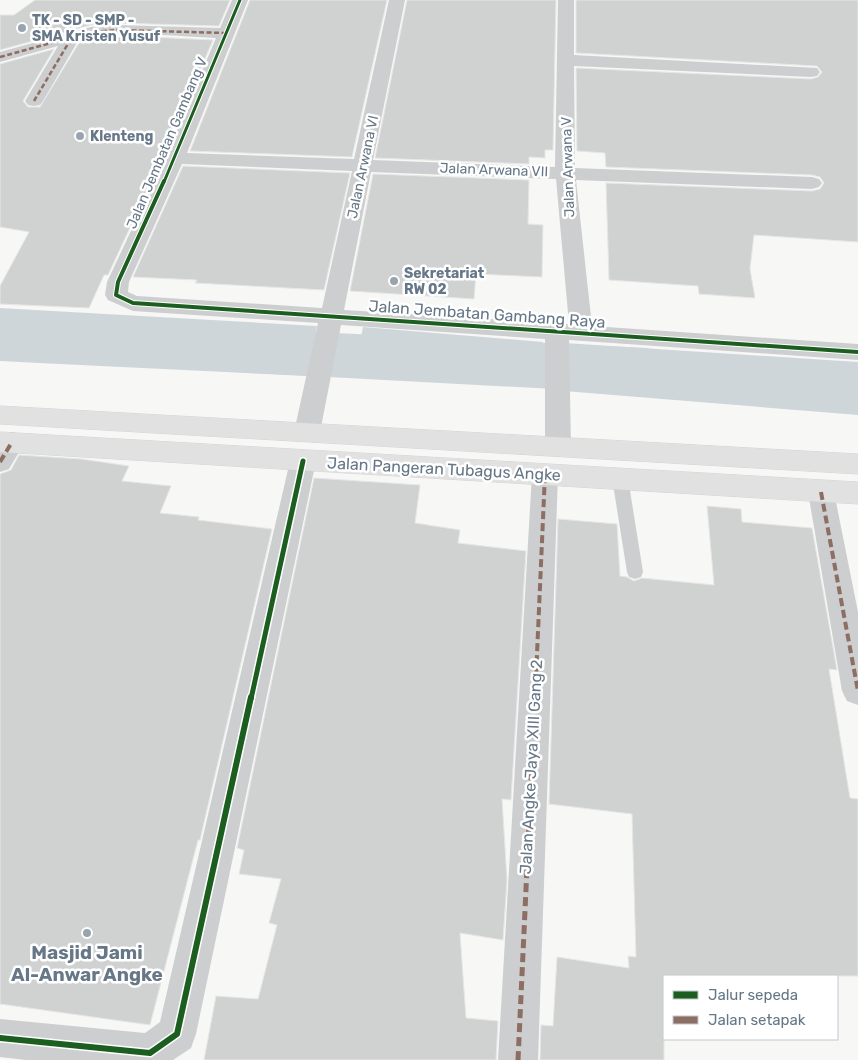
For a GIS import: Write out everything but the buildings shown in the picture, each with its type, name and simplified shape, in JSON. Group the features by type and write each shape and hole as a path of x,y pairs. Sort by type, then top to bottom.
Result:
{"main road":[{"name":"Jalan Pangeran Tubagus Angke","path":"0,415 305,446"},
{"name":"Jalan Pangeran Tubagus Angke","path":"4,449 305,446 553,450 858,464"},
{"name":"Jalan Pangeran Tubagus Angke","path":"553,450 620,478 858,493"}],"street":[{"name":"Jalan Jembatan Gambang V","path":"116,295 118,282 175,158 240,0"},
{"name":"Jalan Arwana VI","path":"0,1038 150,1053 177,1034 305,446 317,377 330,325 397,0"},
{"name":"Jalan Arwana V","path":"566,0 566,172 581,333"},
{"path":"0,57 91,32 118,30 226,33"},
{"path":"34,101 72,37"},
{"path":"566,60 811,72"},
{"name":"Jalan Arwana VII","path":"175,158 812,183"},
{"name":"Jalan Jembatan Gambang Raya","path":"116,295 133,303 330,325 557,341 581,333 858,352"},
{"name":"Jalan Angke Jaya XIII Gang 2","path":"518,1060 553,450 557,341"},
{"path":"821,492 858,691"}],"lane":[{"path":"620,478 635,572"}],"shaded area":[{"path":"0,308 317,326 308,376 0,361"},
{"path":"363,327 543,342 543,385 353,377"},
{"path":"565,343 858,362 858,415 564,391"}],"waterway":[{"path":"233,350 647,371"}],"marked path":[{"path":"0,57 91,32 118,30 226,33"},
{"path":"34,101 72,37"},
{"path":"0,462 12,442"},
{"path":"518,1060 545,474"},
{"path":"821,492 858,691"}],"cycle path":[{"path":"240,0 175,158 118,282 116,295 133,303 858,352"},
{"path":"0,1038 150,1053 177,1034 303,461"}],"place":[{"name":"TK - SD - SMP - SMA Kristen Yusuf","path":"22,28"},
{"name":"Klenteng","path":"80,136"},
{"name":"Sekretariat RW 02","path":"394,281"},
{"name":"Masjid Jami Al-Anwar Angke","path":"87,933"}]}
